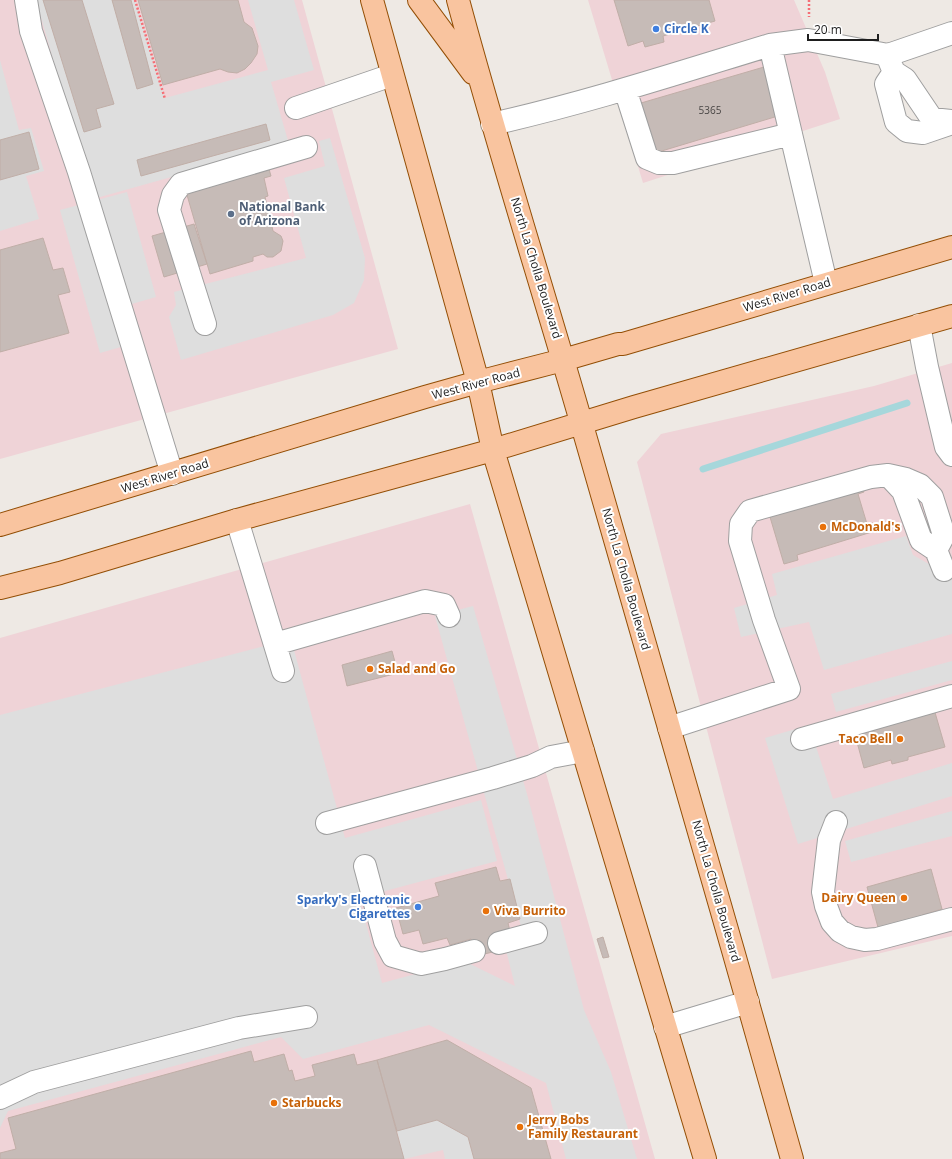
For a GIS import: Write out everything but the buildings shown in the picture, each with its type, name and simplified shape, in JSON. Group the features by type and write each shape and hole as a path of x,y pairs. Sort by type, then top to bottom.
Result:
{"main road":[{"path":"372,0 478,382 493,450 705,1159"},
{"path":"419,0 480,82"},
{"name":"North La Cholla Boulevard","path":"458,0 492,124 582,424 792,1159"},
{"name":"West River Road","path":"0,525 478,382 618,344 623,344 952,247"},
{"path":"0,588 60,573 237,520 493,450 640,405 952,316"}],"lane":[{"path":"26,0 31,31 79,172 172,474"},
{"path":"952,33 891,64 886,84 896,122 907,131 923,133 952,122"},
{"path":"492,124 531,115 625,89 770,45 808,40 891,64 905,79 932,119 952,122"},
{"path":"770,45 826,283"},
{"path":"296,108 392,75"},
{"path":"625,89 647,158 659,163 673,163 791,134"},
{"path":"205,324 169,210 173,195 181,184 306,147"},
{"path":"920,325 927,367 946,448 952,455"},
{"path":"669,728 789,689 764,620 740,541 741,524 750,511 871,477 888,475 906,479 920,485 932,498 944,535 936,550 944,570"},
{"path":"237,520 283,671"},
{"path":"275,644 425,601 444,605 449,616"},
{"path":"802,739 952,696"},
{"path":"327,823 493,778 532,766 551,757 583,751"},
{"path":"836,822 829,840 824,892 826,906 832,922 840,931 851,937 865,940 877,939 952,919"},
{"path":"365,866 385,941 393,956 421,964 474,951"},
{"path":"499,943 536,933"},
{"path":"665,1027 748,1002"},
{"path":"0,1098 34,1082 122,1058 239,1028 306,1017"}],"path":[{"path":"135,0 165,98"}],"shaded area":[{"path":"0,0 302,0 398,349 0,459"},
{"path":"36,0 135,0 165,98 268,70 248,0 294,0 314,70 271,82 289,144 93,199"},
{"path":"588,0 794,0 825,72 840,119 643,183"},
{"path":"0,60 19,130 31,128 44,171 26,176 39,219 0,231"},
{"path":"330,138 365,258 364,280 354,303 333,315 181,360 169,317 176,305 174,292 306,258 284,178 325,166 319,141"},
{"path":"127,192 156,297 111,310 121,347 100,353 60,210"},
{"path":"952,363 952,936 772,979 637,462 661,434 874,386"},
{"path":"470,504 655,1159 0,1159 0,638"},
{"path":"906,536 913,555 952,577 952,634 824,670 809,622 741,637 734,608 777,595 772,574"},
{"path":"473,606 527,794 584,1010 611,1072 637,1159 566,1159 546,1083 429,1025 303,1059 281,1037 8,1111 0,1128 0,715 291,639 345,838 481,800 497,861 359,898 382,983 464,961 515,986 505,946 525,941 435,616"},
{"path":"952,661 952,680 836,712 831,694"},
{"path":"809,725 833,799 952,763 952,796 798,844 765,738"},
{"path":"952,811 952,836 851,862 845,841"},
{"path":"437,1120 468,1137 474,1159 445,1159 443,1150 404,1159 397,1131"}],"waterway":[{"path":"703,469 907,403"}],"place":[{"name":"Circle K","path":"656,29"},
{"name":"National Bank of Arizona","path":"231,214"},
{"name":"McDonald's","path":"823,527"},
{"name":"Salad and Go","path":"370,669"},
{"name":"Taco Bell","path":"900,739"},
{"name":"Dairy Queen","path":"904,898"},
{"name":"Sparky's Electronic Cigarettes","path":"418,907"},
{"name":"Viva Burrito","path":"486,911"},
{"name":"Starbucks","path":"274,1103"},
{"name":"Jerry Bobs Family Restaurant","path":"520,1127"}]}
